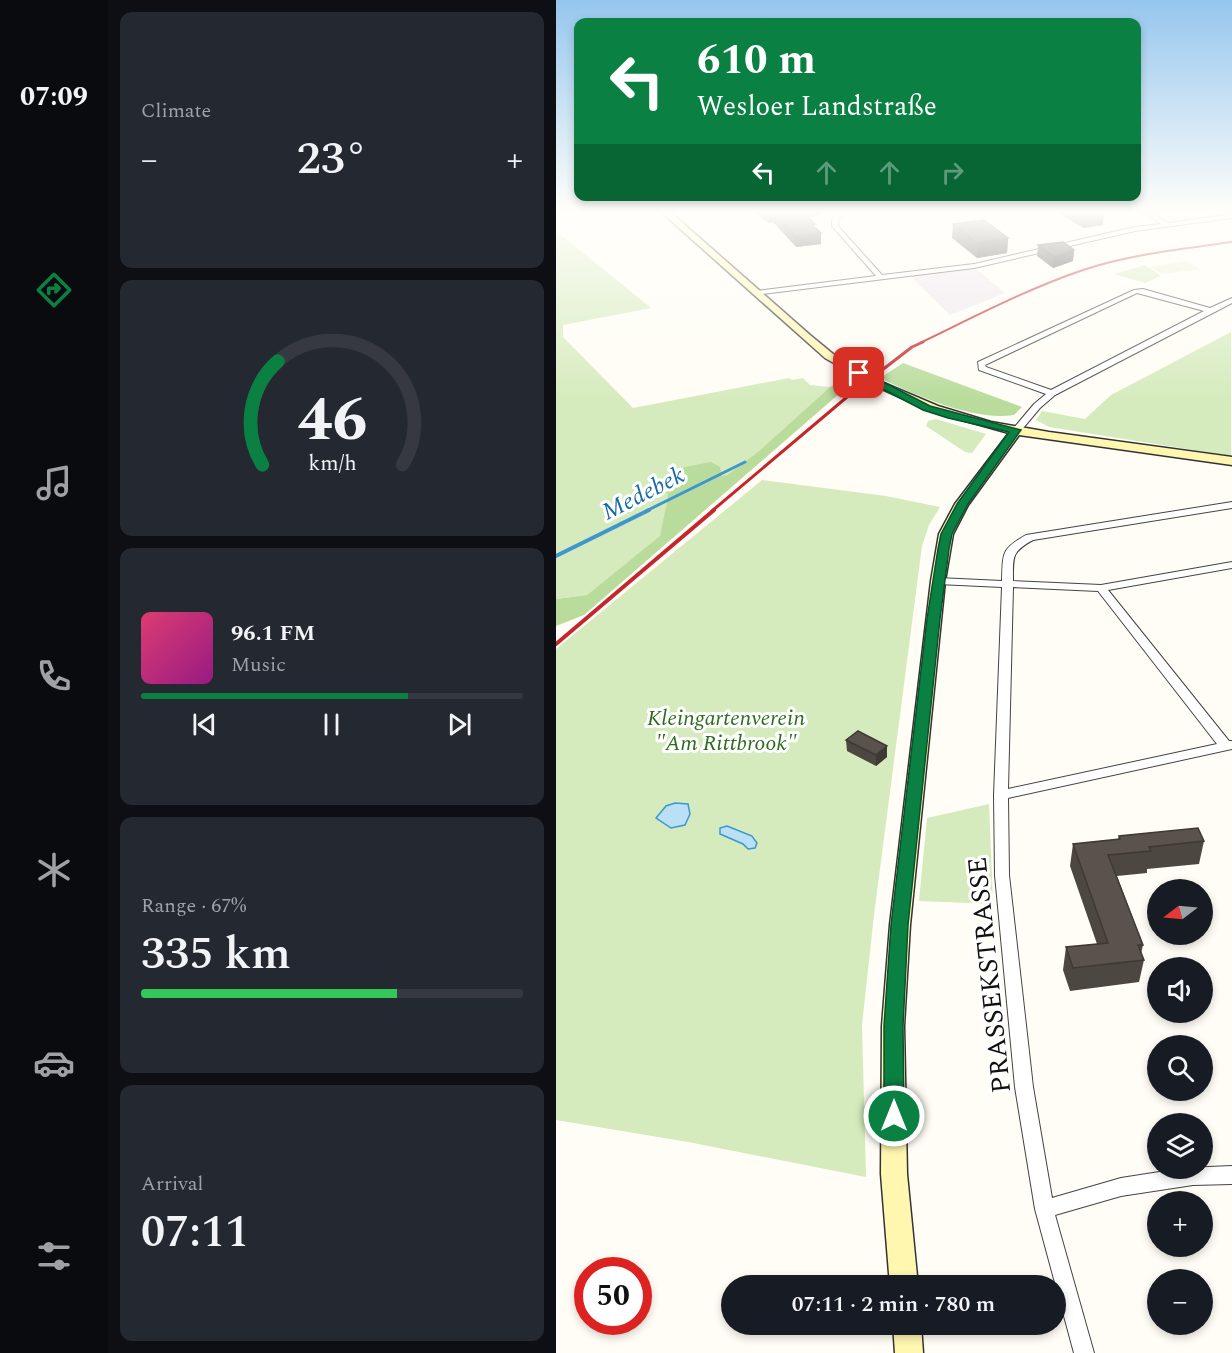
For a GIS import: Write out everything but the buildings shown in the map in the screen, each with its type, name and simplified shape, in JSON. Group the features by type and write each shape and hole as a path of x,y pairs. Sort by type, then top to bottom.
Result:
{"main road":[{"path":"735,274 829,356 926,408 958,418 1016,430 1231,461"},
{"path":"903,1275 894,1174 893,1026 900,925 938,581 946,534 962,504 1016,430"},
{"path":"908,1335 909,1353"}],"street":[{"path":"878,274 881,278"},
{"path":"757,294 909,274"},
{"path":"1052,393 981,366 1140,290 1211,311"},
{"path":"1016,430 1052,393 1231,300"},
{"name":"PRASSEKSTRASSE","path":"1084,1353 1044,1209 1024,1087 1002,875 1001,795 1008,557 1013,547 1030,537 1231,504"},
{"path":"938,581 1101,588 1231,564"},
{"path":"1001,795 1229,746 1101,588"},
{"path":"1044,1209 1121,1186 1193,1176 1231,1175"}],"shaded area":[{"path":"982,274 1005,293 950,315 910,276"}],"green space":[{"path":"556,274 609,274 651,308 563,325 563,337 633,408 789,378 792,380 803,378 810,385 830,387 759,451 727,475 668,497 661,536 587,595 556,599"},
{"path":"1114,274 1161,276 1145,283"},
{"path":"1231,332 1231,456 1049,427 1036,420 1042,411 1085,419 1111,395"},
{"path":"903,363 1022,407 1014,415 998,416 963,411 945,406 880,378"},
{"path":"853,376 855,380 584,615 556,626 556,599 587,595 660,536 668,497 664,476 685,467 711,462 720,467 722,476 727,475 759,451 830,387"},
{"path":"936,419 986,434 972,453 965,452 926,426 928,421"},
{"name":"Kleingartenverein \"Am Rittbrook\"","path":"762,480 886,496 940,507 929,525 922,546 874,915 862,1025 866,1177 688,1142 556,1120 556,649"},
{"path":"989,804 993,904 919,901 927,818"}],"water":[{"path":"675,803 688,804 690,814 685,825 671,828 656,818 666,806"},
{"path":"727,826 752,836 757,843 755,848 748,849 743,844 720,834 720,828"}],"waterway":[{"name":"Medebek","path":"646,511 745,462"},
{"name":"Medebek","path":"556,556 649,510"}],"railway":[{"path":"920,343 981,313 1072,274"},
{"path":"712,511 847,397 912,347 923,342"},
{"path":"556,644 714,510"}],"route":[{"path":"859,373 926,408 1016,430 962,504 946,534 938,581 900,925 893,1026 894,1116"}]}
